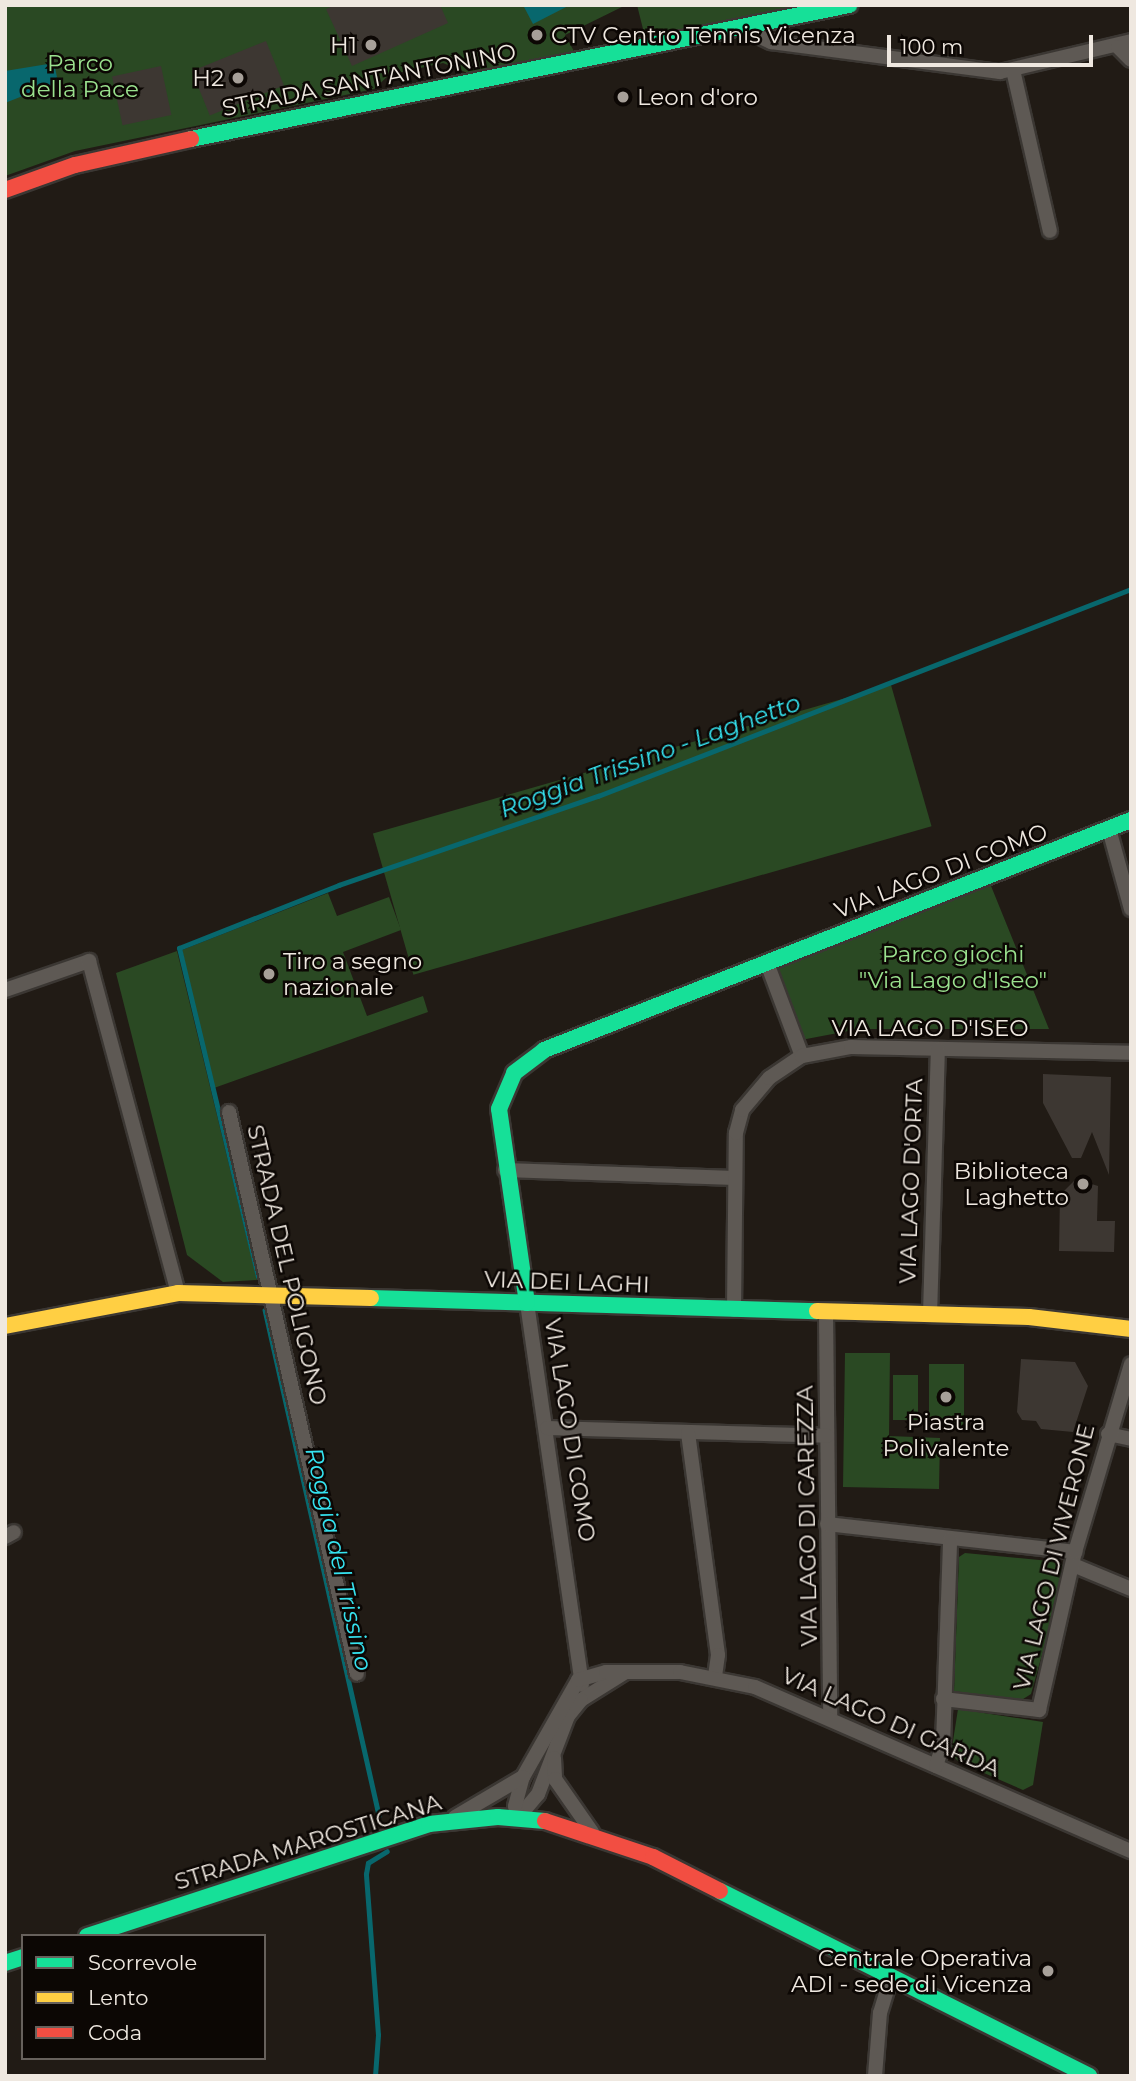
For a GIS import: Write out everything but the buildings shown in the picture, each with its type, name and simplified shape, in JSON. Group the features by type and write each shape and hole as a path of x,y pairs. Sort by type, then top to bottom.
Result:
{"street":[{"name":"STRADA SANT'ANTONINO","path":"5,190 75,165 256,125 746,30 849,5"},
{"path":"746,30 771,42 1013,70 1124,44 1131,60"},
{"path":"1013,70 1050,231"},
{"name":"VIA LAGO DI COMO","path":"578,1680 547,1428 505,1170 499,1109 514,1073 544,1050 1131,820"},
{"path":"1109,829 1131,909"},
{"path":"5,990 89,961 178,1293"},
{"path":"767,963 802,1056"},
{"name":"VIA LAGO D'ISEO","path":"734,1310 735,1178 742,1110 769,1078 802,1056 851,1047 1131,1053"},
{"name":"VIA LAGO D'ORTA","path":"930,1315 938,1049"},
{"name":"STRADA DEL POLIGONO","path":"229,1112 356,1674"},
{"path":"505,1170 735,1178"},
{"name":"VIA DEI LAGHI","path":"5,1326 178,1293 1029,1317 1131,1329"},
{"name":"VIA LAGO DI CAREZZA","path":"826,1312 827,1524 834,1703 830,1719"},
{"name":"VIA LAGO DI VIVERONE","path":"943,1699 1039,1710 1074,1558 1108,1434 1131,1364"},
{"path":"547,1428 827,1436"},
{"path":"688,1433 718,1655 715,1676"},
{"path":"1108,1434 1131,1439"},
{"path":"827,1524 1074,1558 1131,1589"},
{"path":"936,1766 943,1744 950,1539"},
{"path":"591,1693 578,1680 523,1777 514,1806 519,1818 531,1806 554,1757 568,1716 591,1693 624,1673"},
{"name":"VIA LAGO DI GARDA","path":"578,1680 584,1674 715,1676 830,1719 1131,1852"},
{"path":"554,1757 555,1779 592,1832"},
{"path":"449,1820 523,1777"},
{"name":"STRADA MAROSTICANA","path":"93,1934 449,1820 519,1818 592,1832 653,1857 1089,2076"},
{"path":"875,2076 880,2013 891,1976"}],"green space":[{"name":"Parco della Pace","path":"5,5 626,5 565,35 575,53 470,74 443,63 389,75 374,89 75,151 5,176"},
{"name":"CTV Centro Tennis Vicenza","path":"637,5 804,5 646,41"},
{"path":"891,685 932,826 413,975 373,834"},
{"name":"Parco giochi \"Via Lago d'Iseo\"","path":"989,881 1049,1029 859,1029 801,1040 778,969"},
{"name":"Tiro a segno nazionale","path":"328,893 337,916 389,897 401,930 343,952 367,1016 423,996 428,1012 214,1088 182,950"},
{"path":"177,951 257,1280 223,1282 187,1255 116,973"},
{"path":"845,1353 890,1353 889,1436 940,1438 939,1489 843,1487"},
{"name":"Piastra Polivalente","path":"929,1364 964,1364 964,1430 929,1430"},
{"path":"893,1375 918,1375 918,1420 893,1420"},
{"path":"965,1553 1060,1562 1066,1569 1031,1694 1020,1701 954,1691 959,1557"},
{"path":"958,1709 1043,1722 1033,1785 1023,1790 959,1762 951,1754"}],"water":[{"path":"523,5 570,5 533,24"},
{"path":"54,63 58,82 5,103 5,71"}],"waterway":[{"name":"Roggia Trissino - Laghetto","path":"258,1277 179,948 339,885 598,796 1131,589"},
{"name":"Roggia del Trissino","path":"265,1310 379,1815"},
{"name":"Roggia del Trissino","path":"375,2076 378,2035 366,1874 368,1863 387,1851"}],"traffic: fast":[{"path":"191,139 849,5"},
{"path":"527,1303 499,1109 514,1073 544,1050 1131,820"},
{"path":"371,1298 817,1311"},
{"path":"93,1934 429,1824 498,1817 545,1821"},
{"path":"720,1891 1089,2076"},
{"path":"5,1963 21,1958"}],"traffic: slow":[{"path":"5,1326 178,1293 371,1298"},
{"path":"817,1311 1029,1317 1131,1329"}],"traffic: jam":[{"path":"5,190 75,165 191,139"},
{"path":"545,1821 653,1857 720,1891"}],"place":[{"name":"CTV Centro Tennis Vicenza","path":"537,35"},
{"name":"H1","path":"371,45"},
{"name":"H2","path":"238,78"},
{"name":"Leon d'oro","path":"623,97"},
{"name":"Tiro a segno nazionale","path":"269,974"},
{"name":"Biblioteca Laghetto","path":"1083,1184"},
{"name":"Piastra Polivalente","path":"946,1397"},
{"name":"Centrale Operativa ADI - sede di Vicenza","path":"1048,1971"}]}
